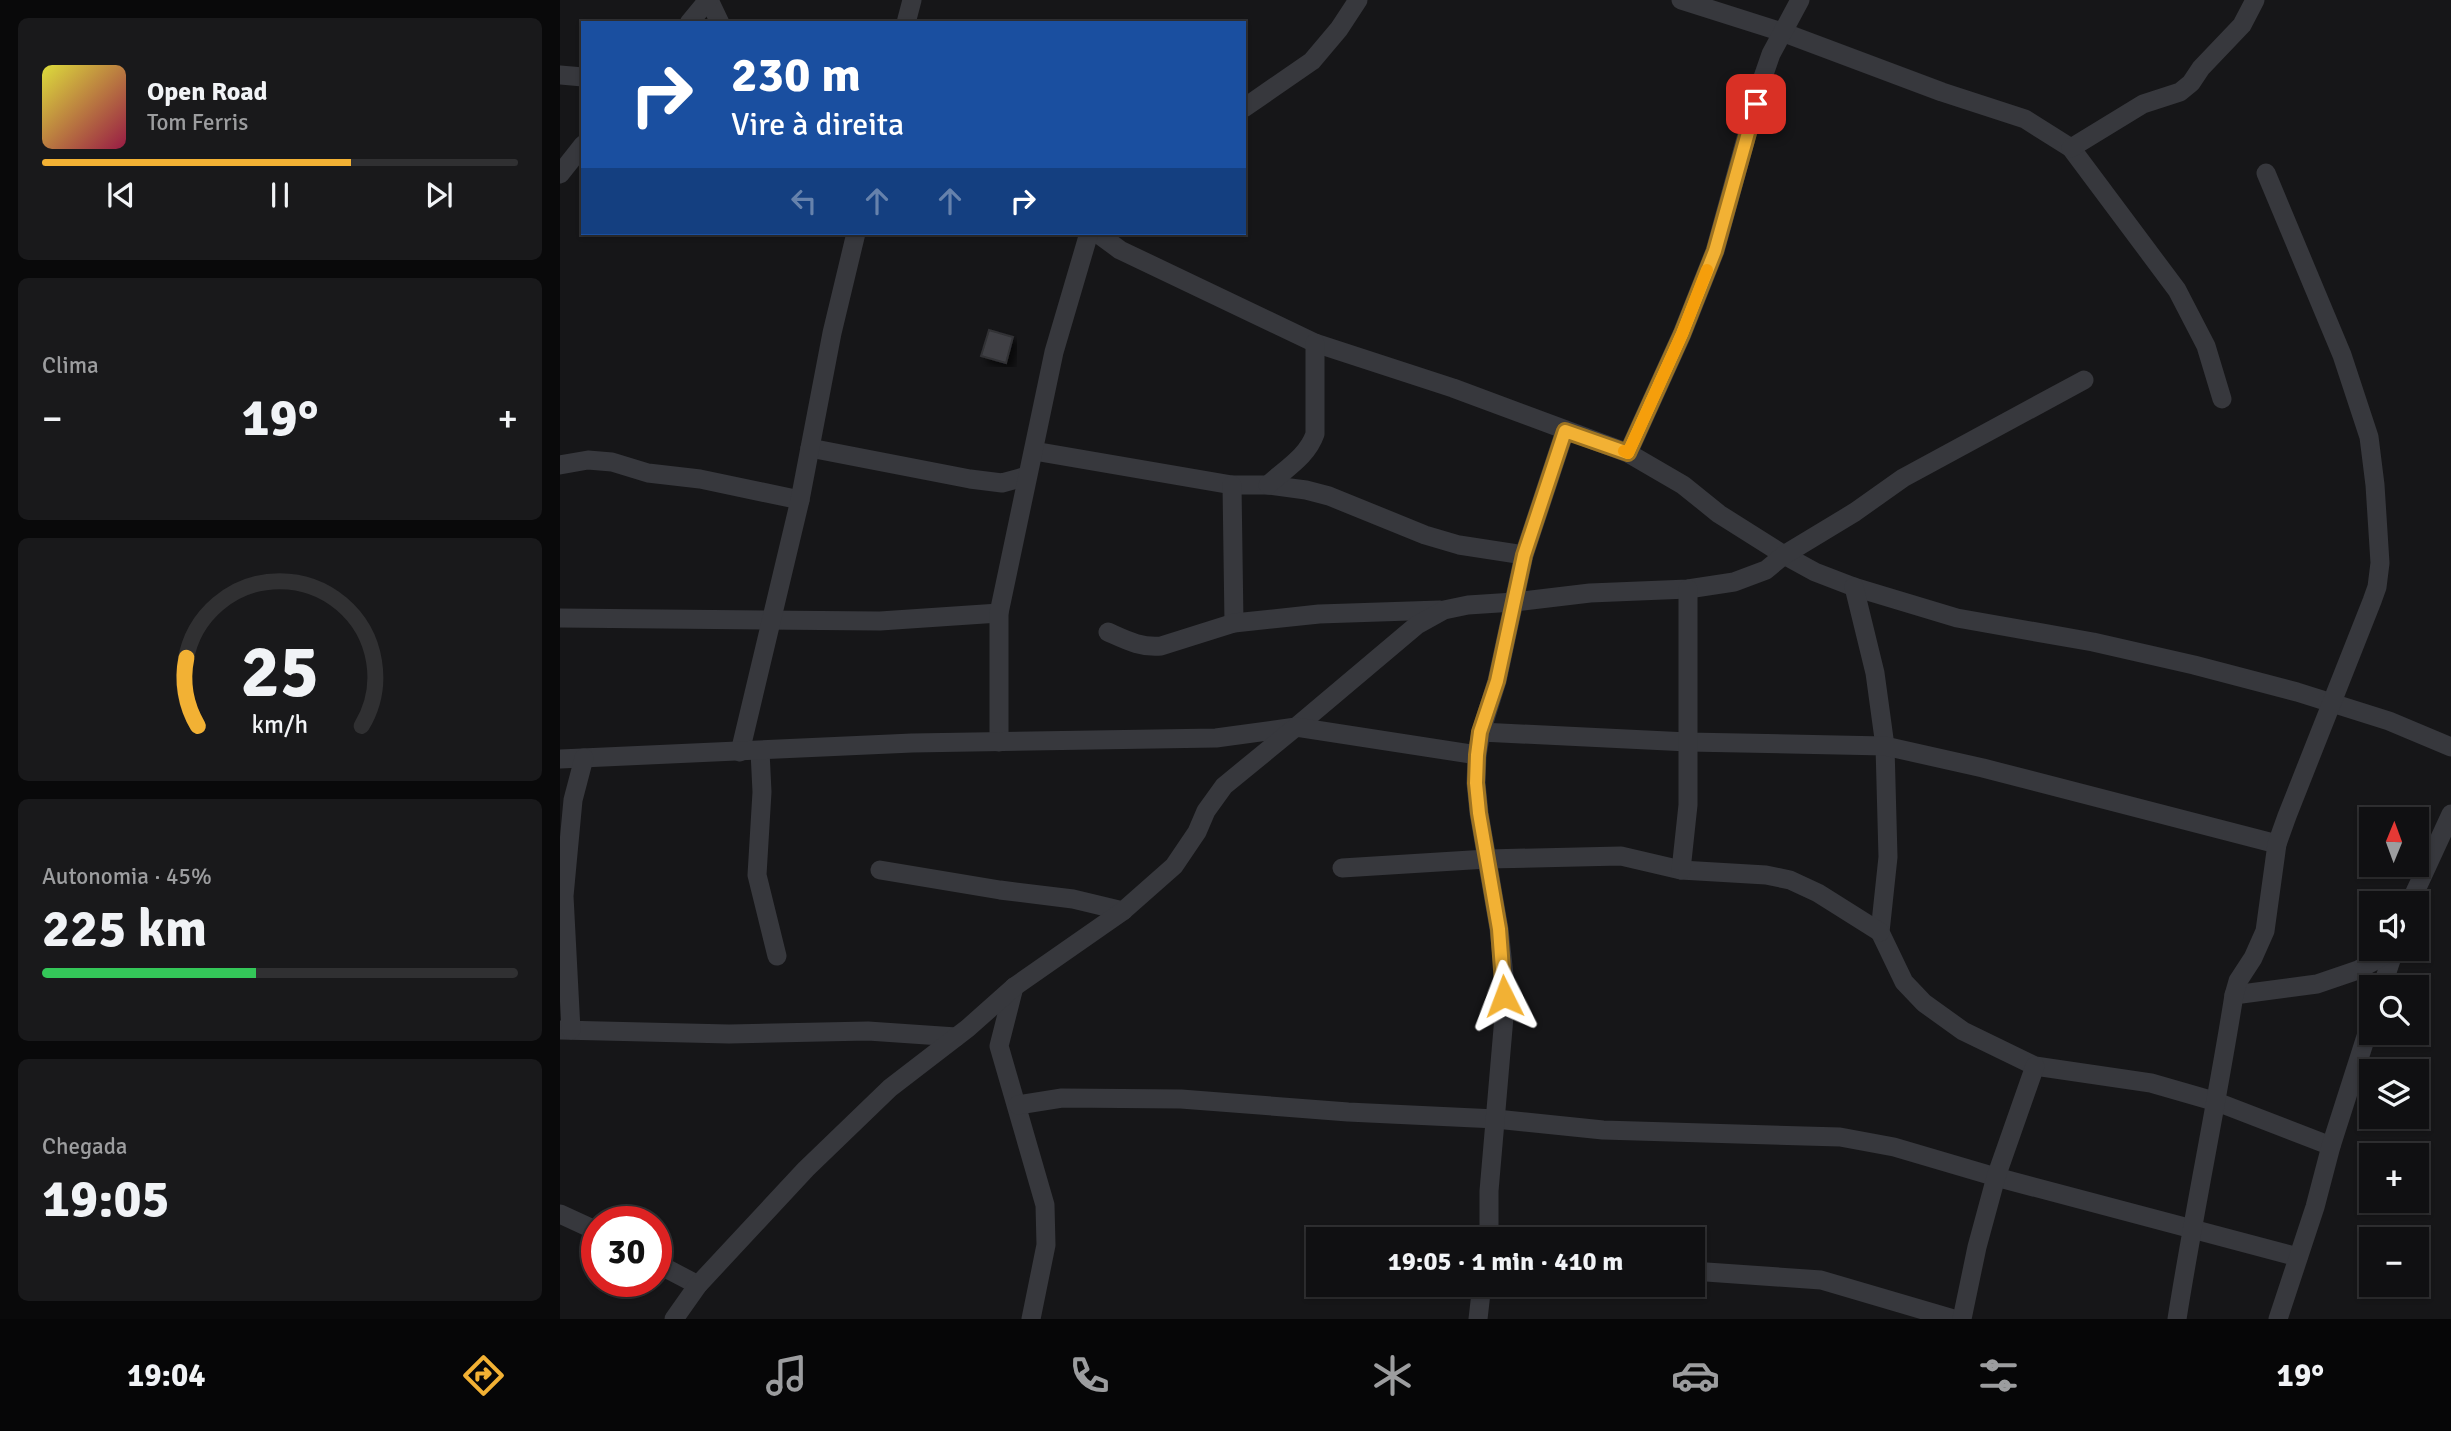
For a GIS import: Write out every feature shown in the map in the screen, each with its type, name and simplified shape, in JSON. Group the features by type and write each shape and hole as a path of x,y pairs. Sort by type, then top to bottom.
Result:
{"street":[{"path":"691,21 709,0 719,21"},
{"path":"907,21 912,0"},
{"path":"1246,107 1312,61 1339,29 1358,0"},
{"path":"1681,0 1782,33 1942,92 2025,118 2071,148 2177,290 2206,346 2222,399"},
{"path":"1628,453 1682,334 1715,251 1762,80 1771,54 1800,0"},
{"path":"2071,148 2143,104 2180,92 2242,25 2255,0"},
{"path":"560,75 581,77"},
{"path":"560,174 581,148"},
{"path":"2177,1319 2234,995 2238,981 2253,958 2265,930 2277,844 2377,587 2380,563 2375,485 2368,437 2343,355 2266,173"},
{"path":"777,956 757,875 762,792 750,752 772,619 856,235"},
{"path":"999,742 999,613 1054,352 1088,235"},
{"path":"1100,235 1120,250 1315,343 1452,388 1628,453 1683,485 1719,514 1784,555 1815,572 1854,587 1957,618 2156,656 2332,702 2389,721 2451,747"},
{"path":"1268,485 1306,453 1315,434 1315,343"},
{"path":"1108,632 1140,646 1149,647 1161,646 1234,623 1330,613 1444,610 1468,604 1514,602 1590,593 1688,589 1734,582 1766,570 1784,555 1856,512 1903,478 2084,380"},
{"path":"1489,1227 1489,1191 1504,1017 1504,975 1479,813 1477,755 1480,732 1497,681 1524,555 1565,431"},
{"path":"810,448 970,479 1002,483 1027,476"},
{"path":"1034,451 1232,485 1268,485 1306,490 1329,496 1425,535 1459,545 1524,555"},
{"path":"560,465 588,460 612,462 648,473 700,479 800,500"},
{"path":"1002,483 1022,500"},
{"path":"1232,485 1234,623"},
{"path":"1854,587 1875,673 1885,746 1888,857 1880,932 1904,982 1924,1003 1963,1031 2035,1066 2151,1083 2217,1102 2331,1146"},
{"path":"1681,870 1688,805 1688,589"},
{"path":"682,1315 698,1285 806,1169 890,1088 1014,988 1123,911 1174,866 1224,786 1417,625 1444,610"},
{"path":"560,618 880,621 999,613"},
{"path":"560,759 912,743 1216,738 1296,727 1477,755"},
{"path":"1480,732 1885,746 1983,768 2277,844"},
{"path":"584,758 573,800 562,896 566,1030 729,1034 962,1032 999,1046"},
{"path":"2416,891 2451,814"},
{"path":"1342,868 1488,859 1621,856 1681,870 1766,875 1790,880 1818,893 1880,932"},
{"path":"880,870 1073,899 1123,911"},
{"path":"2234,995 2317,984 2358,970 2373,961"},
{"path":"1014,988 999,1046 1045,1205 1046,1245 1031,1319"},
{"path":"2278,1319 2363,1045"},
{"path":"1962,1319 1977,1247 1996,1177 2035,1066"},
{"path":"1018,1105 1062,1098 1181,1099 1667,1133 1840,1137 1894,1147 2298,1258"},
{"path":"560,1214 581,1224"},
{"path":"672,1271 698,1285"},
{"path":"1705,1272 1821,1280 1954,1319"},
{"path":"1478,1319 1481,1297"}],"building":[{"path":"989,330 1013,337 1006,363 981,356"}],"slow traffic":[{"path":"1624,451 1628,453 1682,334 1707,270"}],"route":[{"path":"1504,996 1499,929 1479,813 1477,755 1480,732 1497,681 1524,555 1565,431 1628,453 1682,334 1715,251 1756,104"}]}
